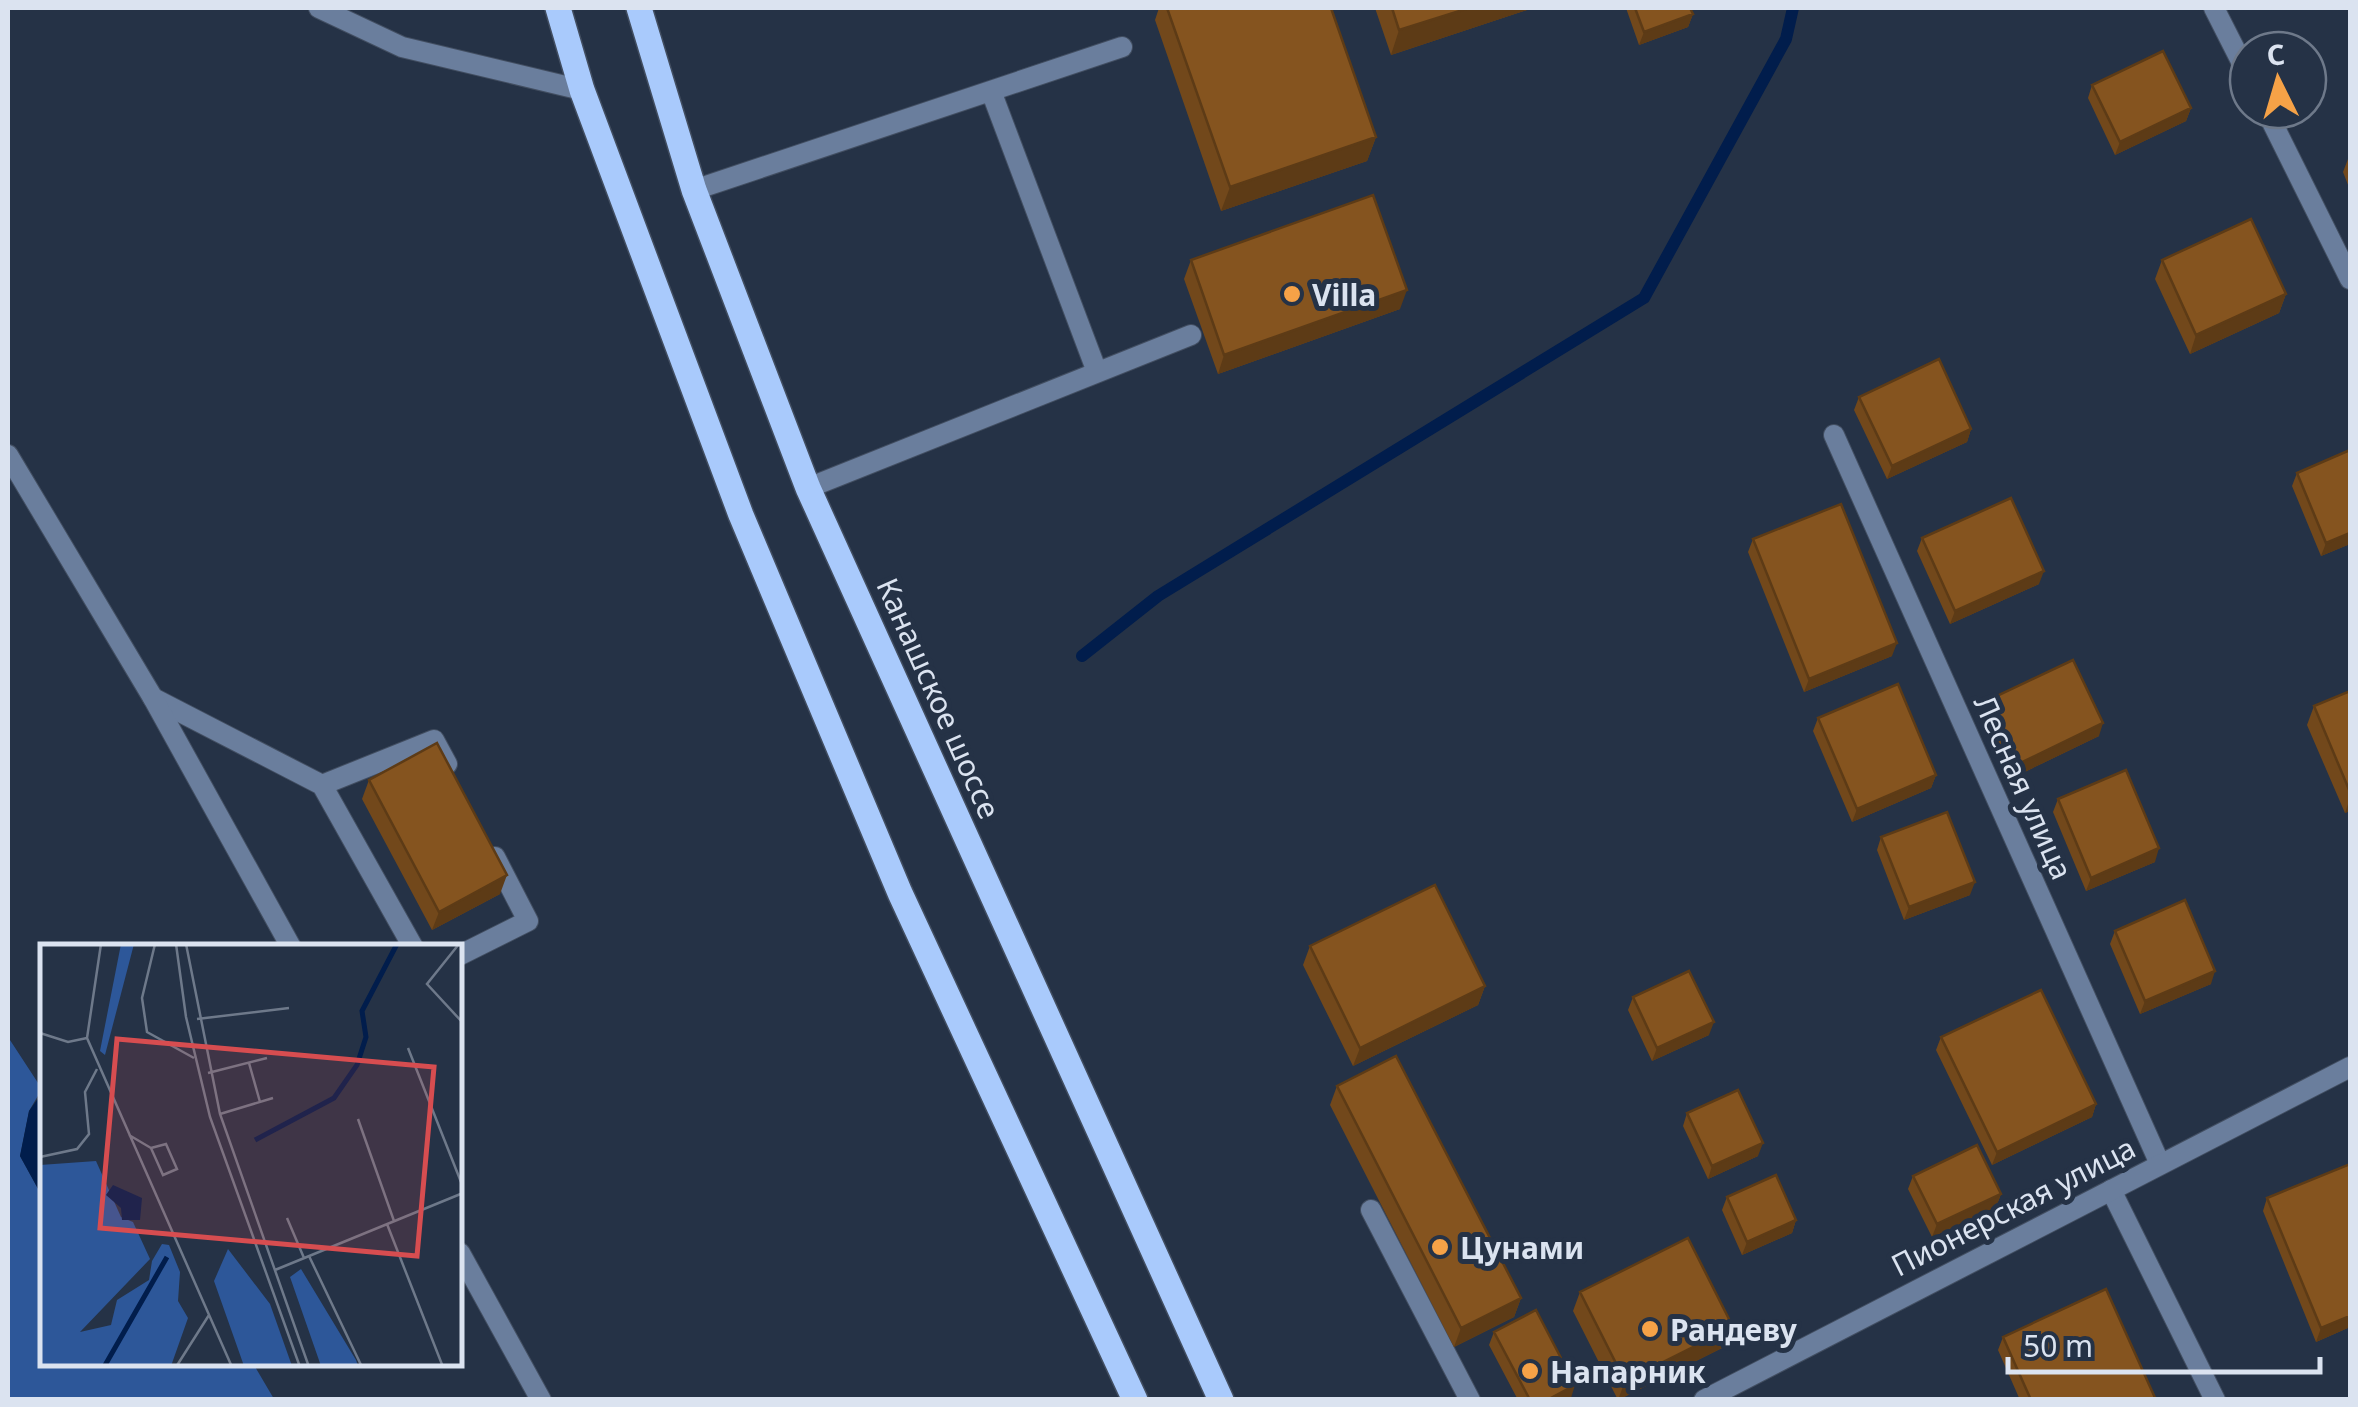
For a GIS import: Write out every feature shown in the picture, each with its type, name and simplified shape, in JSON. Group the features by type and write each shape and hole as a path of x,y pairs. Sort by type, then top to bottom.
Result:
{"main road":[{"path":"558,8 582,90 741,515 877,839 1136,1400"},
{"name":"Канашское шоссе","path":"639,8 694,190 808,488 1220,1400"}],"street":[{"path":"319,8 402,47 582,90"},
{"path":"2214,8 2228,36"},
{"path":"694,190 1122,48"},
{"path":"992,91 1097,372"},
{"path":"2276,130 2350,279"},
{"path":"808,488 1191,335"},
{"name":"Лесная улица","path":"1834,434 2160,1164"},
{"path":"8,455 152,698 289,944"},
{"path":"152,698 322,785 411,944"},
{"path":"322,785 434,740 460,790"},
{"path":"462,954 528,921 486,839"},
{"name":"Пионерская улица","path":"1704,1400 2350,1067"},
{"path":"2110,1190 2215,1400"},
{"path":"1371,1210 1470,1400"},
{"path":"462,1257 541,1400"}],"shaded area":[{"path":"8,1037 40,1086 29,1111 20,1156 40,1192 40,1367 255,1367 274,1399 8,1399"},
{"path":"40,1096 40,1192 20,1156 29,1111"}],"building":[{"path":"1167,8 1331,8 1376,137 1230,187"},
{"path":"1392,8 1469,8 1399,30"},
{"path":"1635,8 1690,8 1693,14 1644,32"},
{"path":"2163,51 2191,108 2120,142 2092,85"},
{"name":"Villa","path":"1373,195 1407,290 1224,355 1191,260"},
{"path":"2251,219 2286,294 2196,335 2162,260"},
{"path":"1939,359 1971,429 1892,466 1859,397"},
{"path":"2350,450 2350,533 2326,543 2297,473"},
{"path":"2011,498 2044,571 1955,611 1922,538"},
{"path":"1841,504 1897,643 1809,679 1753,539"},
{"path":"2073,660 2103,723 2014,766 1984,702"},
{"path":"1898,684 1936,775 1857,809 1818,718"},
{"path":"2350,691 2350,792 2314,706"},
{"path":"437,743 507,875 439,912 369,780"},
{"path":"2126,770 2159,848 2091,878 2058,799"},
{"path":"1947,812 1975,882 1909,907 1881,837"},
{"path":"1435,885 1485,986 1360,1048 1310,946"},
{"path":"2185,900 2215,971 2145,1001 2115,931"},
{"path":"1689,971 1714,1022 1657,1048 1633,997"},
{"path":"2041,990 2096,1104 1997,1152 1941,1037"},
{"name":"Цунами","path":"1396,1056 1521,1298 1461,1328 1337,1086"},
{"path":"1738,1090 1763,1143 1712,1166 1687,1113"},
{"path":"1977,1145 2001,1194 1937,1224 1913,1176"},
{"path":"2350,1164 2350,1316 2321,1328 2267,1198"},
{"path":"1776,1175 1796,1220 1747,1242 1727,1197"},
{"name":"Рандеву","path":"1688,1238 1733,1327 1625,1381 1580,1292"},
{"path":"2106,1289 2156,1400 2031,1400 2003,1337"},
{"name":"Напарник","path":"1536,1310 1575,1385 1547,1400 1530,1400 1494,1332"}],"waterway":[{"path":"1082,656 1158,596 1644,298 1786,39 1793,8"}],"place":[{"name":"Villa","path":"1292,294"},
{"name":"Цунами","path":"1440,1247"},
{"name":"Рандеву","path":"1650,1329"},
{"name":"Напарник","path":"1530,1371"}]}
